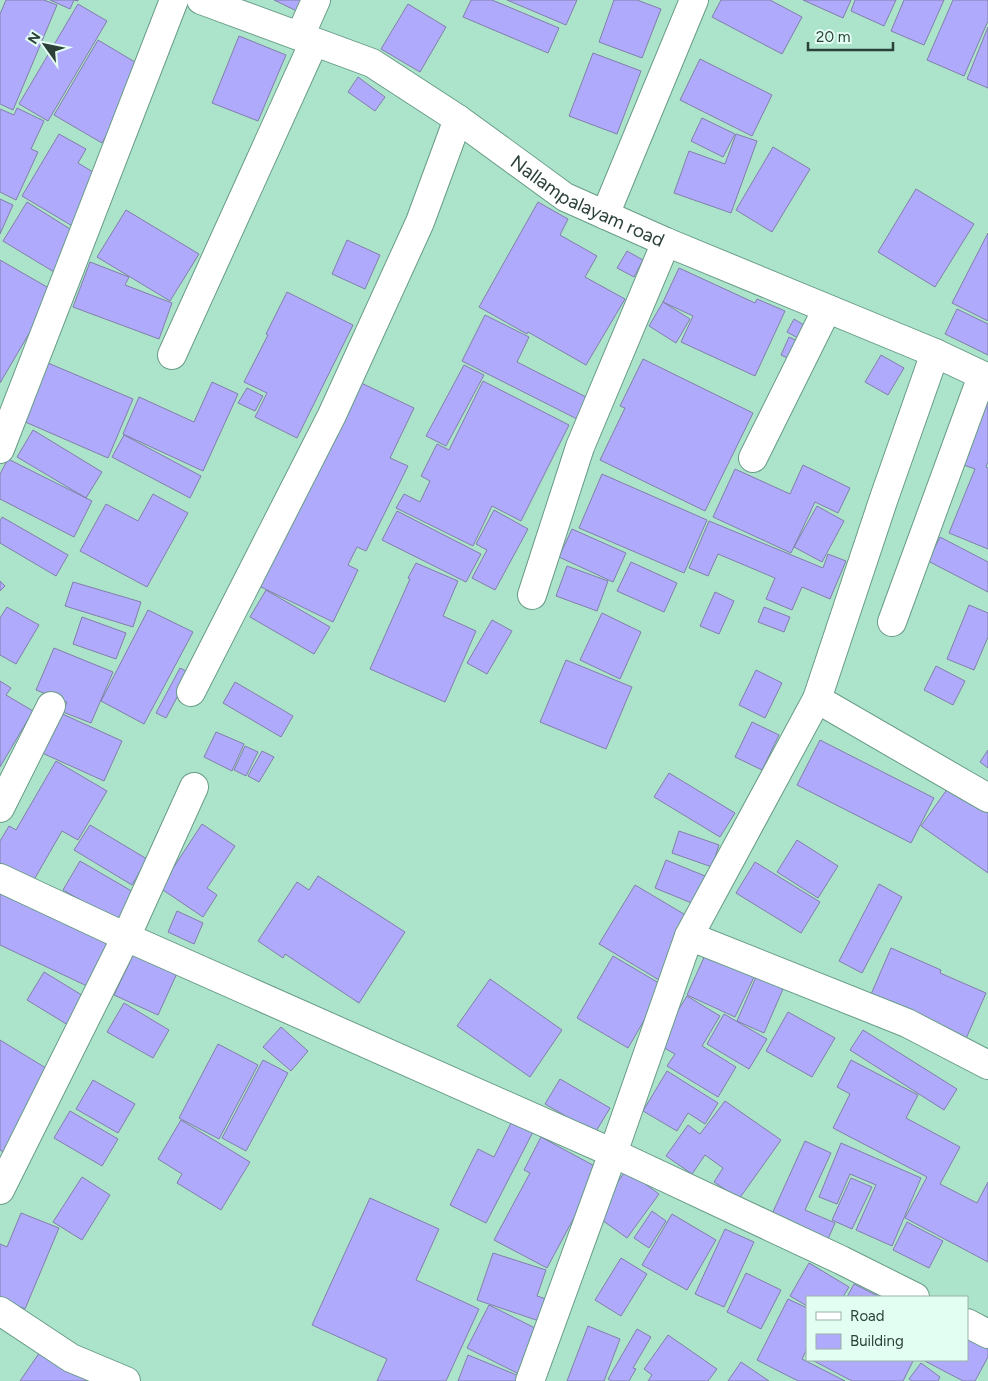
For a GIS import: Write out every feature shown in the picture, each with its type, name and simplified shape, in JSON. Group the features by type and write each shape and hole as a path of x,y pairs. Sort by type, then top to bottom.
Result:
{"street":[{"path":"0,449 174,0"},
{"name":"Nallampalayam road","path":"201,0 372,63 458,119 565,197 666,242 935,353 985,377"},
{"path":"172,355 307,39 316,0"},
{"path":"605,215 694,0"},
{"path":"191,692 332,416 420,222 458,119"},
{"path":"532,595 580,447 666,242"},
{"path":"753,458 827,309"},
{"path":"530,1381 689,936 816,699 935,353"},
{"path":"892,622 985,377"},
{"path":"816,699 988,798"},
{"path":"0,808 51,706"},
{"path":"0,1190 126,937 194,787"},
{"path":"0,878 126,937 613,1153 841,1260 913,1296"},
{"path":"689,936 907,1023 988,1065"},
{"path":"0,1312 71,1358 126,1381"},
{"path":"968,1324 988,1334"}],"building":[{"path":"6,0 44,0 57,5 13,110 0,104 0,14"},
{"path":"50,0 74,0 70,9"},
{"path":"274,0 307,0 301,13"},
{"path":"471,0 492,0 559,28 548,53 463,17"},
{"path":"507,0 577,0 566,25"},
{"path":"614,0 637,0 661,9 642,58 599,42"},
{"path":"721,0 770,0 802,17 782,54 712,17"},
{"path":"803,0 851,0 843,18"},
{"path":"855,0 896,0 884,26 851,11"},
{"path":"904,0 944,0 924,45 891,31"},
{"path":"953,0 988,0 988,21 964,76 927,60"},
{"path":"78,4 107,21 48,121 19,104"},
{"path":"408,4 446,27 420,72 381,49"},
{"path":"988,27 988,88 967,79"},
{"path":"239,36 286,55 258,121 212,103"},
{"path":"98,40 145,68 102,143 54,115"},
{"path":"593,53 641,71 617,134 569,116"},
{"path":"700,59 772,95 752,136 680,100"},
{"path":"358,77 385,97 375,111 348,92"},
{"path":"17,108 44,121 31,149 38,152 16,200 0,192 0,109 14,115"},
{"path":"702,118 735,134 723,157 691,141"},
{"path":"59,134 86,149 78,163 103,178 74,227 22,196"},
{"path":"736,134 757,141 731,213 674,193 689,151 725,164"},
{"path":"773,147 810,169 772,232 736,210"},
{"path":"916,189 974,224 935,287 878,252"},
{"path":"0,199 13,205 0,234"},
{"path":"27,202 78,234 54,272 3,241"},
{"path":"538,202 568,219 560,235 597,256 585,277 625,299 586,365 479,307"},
{"path":"126,210 199,254 170,301 97,257"},
{"path":"988,233 988,321 952,303"},
{"path":"347,240 380,255 365,289 332,274"},
{"path":"627,251 643,260 634,277 617,268"},
{"path":"0,260 54,291 0,383"},
{"path":"90,262 129,277 125,285 172,303 159,339 73,307"},
{"path":"679,268 755,303 757,299 785,311 755,376 681,342 693,316 663,302"},
{"path":"287,292 353,325 297,438 255,417 267,393 244,382"},
{"path":"663,302 690,319 676,343 649,326"},
{"path":"957,309 988,324 988,355 945,334"},
{"path":"485,315 529,337 517,362 590,399 579,420 462,361"},
{"path":"794,319 812,330 805,342 787,332"},
{"path":"789,337 804,344 796,362 781,355"},
{"path":"881,355 904,368 888,395 865,382"},
{"path":"643,359 753,413 705,511 600,460 625,408 620,406"},
{"path":"48,363 133,399 108,458 23,421"},
{"path":"464,365 484,375 446,446 426,436"},
{"path":"483,381 569,425 521,521 492,506 473,546 396,508 404,494 420,502 430,481 421,476 437,444 449,450"},
{"path":"212,382 238,394 203,471 123,434 139,397 194,422"},
{"path":"359,382 414,408 390,458 408,466 366,551 357,547 348,565 358,570 333,622 259,586"},
{"path":"247,388 263,396 255,411 238,403"},
{"path":"988,399 988,462 986,467 988,468 988,549 949,533 975,469 961,464"},
{"path":"33,430 102,472 86,498 17,457"},
{"path":"124,435 201,476 190,498 112,457"},
{"path":"8,459 92,501 74,537 0,499 0,474"},
{"path":"803,465 850,488 838,513 815,502 791,553 713,517 735,469 790,494"},
{"path":"602,474 707,520 684,573 579,528"},
{"path":"153,494 188,513 147,587 80,551 106,504 138,521"},
{"path":"817,506 844,521 822,562 794,547"},
{"path":"494,510 528,529 495,590 472,578 487,550 476,544"},
{"path":"397,511 481,554 466,582 382,540"},
{"path":"2,517 68,555 56,576 0,543 0,521"},
{"path":"709,521 823,568 828,554 846,561 830,599 802,587 792,610 766,599 775,578 718,554 708,576 689,568"},
{"path":"572,529 626,553 613,582 559,557"},
{"path":"940,537 988,562 988,592 928,561"},
{"path":"631,562 677,583 664,612 617,591"},
{"path":"416,563 458,581 443,616 476,631 445,702 370,669"},
{"path":"567,566 608,581 597,611 556,596"},
{"path":"0,581 5,586 0,591"},
{"path":"73,582 141,602 133,627 65,606"},
{"path":"266,590 330,627 314,654 250,617"},
{"path":"715,592 734,601 719,634 700,626"},
{"path":"969,605 988,613 988,637 974,670 947,659"},
{"path":"7,607 39,625 16,664 0,655 0,618"},
{"path":"764,607 790,617 784,632 758,622"},
{"path":"148,610 193,632 144,724 101,701"},
{"path":"602,613 641,632 620,679 580,660"},
{"path":"82,617 126,633 116,659 73,644"},
{"path":"492,620 512,631 487,674 467,663"},
{"path":"54,648 113,672 91,723 63,712 67,702 36,690"},
{"path":"566,660 632,687 606,749 540,722"},
{"path":"936,666 965,681 953,705 924,690"},
{"path":"180,668 190,673 166,718 156,713"},
{"path":"756,670 782,683 765,718 739,705"},
{"path":"0,681 11,688 6,695 33,711 0,767"},
{"path":"235,682 293,716 281,737 223,703"},
{"path":"58,712 122,741 104,781 40,752"},
{"path":"752,722 779,735 762,770 735,757"},
{"path":"216,732 244,744 232,771 204,757"},
{"path":"820,740 934,798 911,843 797,785"},
{"path":"245,746 258,752 246,776 234,770"},
{"path":"988,750 988,768 980,762"},
{"path":"262,751 274,757 259,782 248,776"},
{"path":"56,761 107,791 78,840 62,831 31,885 0,868 0,841 9,826 16,830"},
{"path":"669,773 735,813 720,837 654,797"},
{"path":"953,781 988,805 988,873 921,826"},
{"path":"202,824 235,846 207,888 217,895 203,917 160,888"},
{"path":"90,825 147,859 132,885 74,850"},
{"path":"679,831 719,845 712,867 672,853"},
{"path":"797,840 838,866 818,898 777,872"},
{"path":"666,860 705,876 694,904 655,888"},
{"path":"80,861 135,893 118,922 63,890"},
{"path":"755,862 820,902 801,933 736,893"},
{"path":"318,876 405,932 359,1003 285,954 283,958 258,941 297,882 309,890"},
{"path":"879,884 902,897 862,973 839,961"},
{"path":"635,885 694,920 659,980 599,944"},
{"path":"0,891 108,942 87,986 0,945"},
{"path":"177,911 203,923 194,944 168,932"},
{"path":"891,948 941,970 940,973 986,993 965,1041 869,999"},
{"path":"135,951 178,971 158,1015 114,995"},
{"path":"706,953 755,975 735,1017 687,995"},
{"path":"613,956 664,986 628,1048 577,1018"},
{"path":"759,970 786,982 764,1033 737,1021"},
{"path":"44,972 85,997 68,1025 27,1000"},
{"path":"490,979 562,1030 530,1077 457,1026"},
{"path":"687,996 720,1016 702,1046 736,1067 718,1097 667,1066 675,1054 657,1044"},
{"path":"124,1003 169,1030 153,1058 107,1032"},
{"path":"788,1012 835,1038 812,1077 766,1051"},
{"path":"724,1014 767,1039 749,1069 707,1044"},
{"path":"281,1027 308,1051 291,1071 263,1047"},
{"path":"863,1030 957,1089 944,1110 850,1050"},
{"path":"0,1040 54,1073 5,1153 0,1150"},
{"path":"218,1044 258,1065 219,1139 179,1118"},
{"path":"263,1060 288,1073 246,1151 222,1138"},
{"path":"851,1060 918,1095 906,1118 960,1147 940,1184 977,1203 988,1182 988,1262 905,1218 927,1177 833,1128 850,1094 837,1087"},
{"path":"667,1071 718,1103 705,1124 688,1113 677,1131 643,1111"},
{"path":"560,1079 610,1108 595,1133 545,1104"},
{"path":"93,1080 135,1104 118,1133 76,1109"},
{"path":"725,1101 781,1140 739,1199 714,1182 723,1168 705,1155 692,1174 666,1156 688,1125 700,1134"},
{"path":"70,1111 118,1139 102,1166 54,1138"},
{"path":"513,1119 534,1130 486,1223 450,1205 478,1149 494,1157"},
{"path":"181,1120 250,1162 221,1210 177,1183 182,1174 158,1159"},
{"path":"541,1137 600,1169 547,1268 494,1240 530,1173 524,1170"},
{"path":"805,1141 831,1153 805,1210 835,1223 828,1239 772,1214"},
{"path":"841,1143 921,1178 892,1246 856,1230 876,1185 850,1174 837,1204 819,1197"},
{"path":"626,1170 659,1194 627,1238 595,1215"},
{"path":"82,1177 110,1195 82,1240 53,1222"},
{"path":"851,1178 872,1187 852,1229 832,1220"},
{"path":"370,1198 439,1229 416,1280 479,1309 446,1381 377,1381 387,1359 312,1325"},
{"path":"652,1211 666,1221 649,1248 634,1238"},
{"path":"21,1213 59,1228 25,1309 0,1298 0,1244 7,1247"},
{"path":"672,1214 716,1240 687,1290 642,1265"},
{"path":"907,1222 943,1241 929,1268 893,1250"},
{"path":"725,1229 754,1242 724,1307 695,1294"},
{"path":"493,1253 546,1270 537,1296 552,1301 545,1323 477,1300"},
{"path":"621,1258 647,1274 621,1316 595,1300"},
{"path":"809,1263 849,1287 844,1296 806,1296 806,1305 790,1296"},
{"path":"746,1273 781,1290 761,1329 727,1312"},
{"path":"854,1284 876,1295 880,1288 895,1296 848,1296"},
{"path":"788,1299 806,1308 806,1351 802,1359 845,1381 798,1381 757,1360"},
{"path":"489,1305 543,1332 521,1375 467,1348"},
{"path":"588,1326 620,1339 604,1381 567,1381"},
{"path":"637,1329 651,1337 633,1368 636,1369 629,1381 611,1381 608,1379"},
{"path":"668,1335 717,1369 708,1381 648,1381 652,1375 644,1369"},
{"path":"968,1336 988,1346 988,1357 975,1381 963,1381 925,1361 968,1361"},
{"path":"42,1349 87,1379 86,1381 20,1381"},
{"path":"468,1355 519,1376 517,1381 458,1381"},
{"path":"814,1361 913,1361 903,1381 852,1381"},
{"path":"741,1362 769,1381 728,1381"},
{"path":"921,1363 940,1377 938,1381 912,1381 909,1379"}]}
